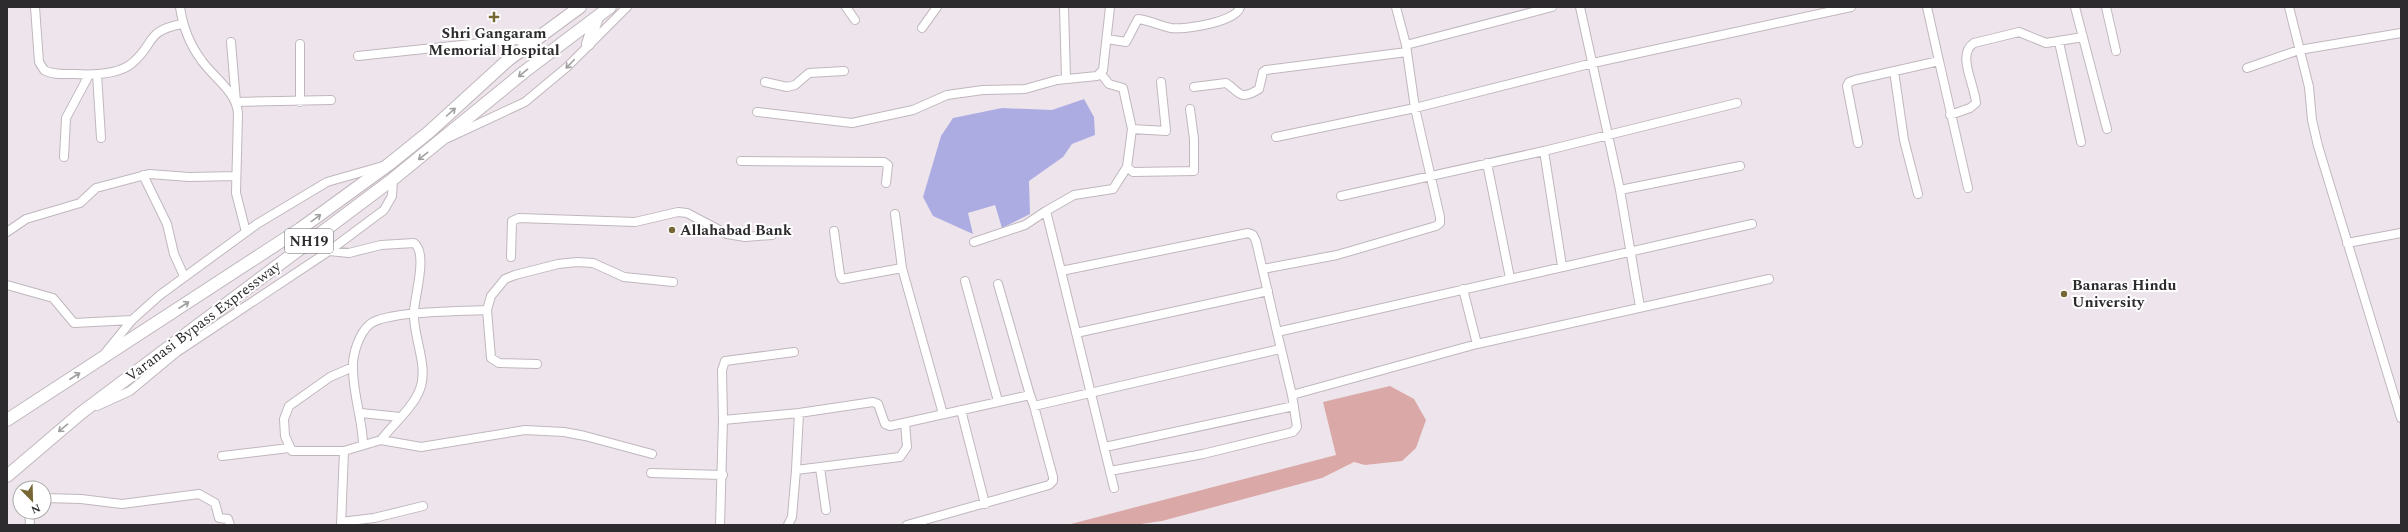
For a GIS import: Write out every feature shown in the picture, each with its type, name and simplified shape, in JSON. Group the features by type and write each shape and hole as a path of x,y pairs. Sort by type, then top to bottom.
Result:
{"highway":[{"name":"Varanasi Bypass Expressway","path":"7,420 300,229 388,165 429,132 508,60 580,7"},
{"name":"Varanasi Bypass Expressway","path":"7,476 81,413 393,179 443,140 524,72 610,7"},
{"path":"588,44 597,17"}],"street":[{"path":"35,7 42,68 52,73 93,74 126,67 137,58 156,32 182,24"},
{"path":"180,7 182,24 186,34 202,61 236,102"},
{"path":"443,140 525,102 567,67 588,44 627,7"},
{"path":"846,7 855,20"},
{"path":"922,28 937,7"},
{"path":"1064,7 1066,79"},
{"path":"974,242 1025,225 1074,195 1113,189 1127,167 1132,129 1123,88 1109,84 1101,74 1107,39 1110,7"},
{"path":"1107,39 1126,42 1138,19 1170,28 1186,28 1229,17 1237,13 1240,7"},
{"path":"1263,269 1337,255 1436,226 1440,223 1440,217 1415,108 1406,48 1396,7"},
{"path":"1194,87 1226,83 1235,93 1243,95 1259,89 1263,72 1266,70 1406,48 1552,7"},
{"path":"1580,7 1620,190 1640,307"},
{"path":"1276,137 1415,108 1593,63 1850,7"},
{"path":"1927,7 1950,115 1968,188"},
{"path":"2075,7 2107,129"},
{"path":"2106,7 2116,51"},
{"path":"2289,7 2309,87 2312,120 2318,146 2347,242 2398,399 2401,418"},
{"path":"1950,115 1970,108 1976,103 1965,54 1968,46 1974,43 2019,32 2040,42 2059,42 2083,38"},
{"path":"2247,68 2299,50 2401,33"},
{"path":"358,56 510,40 535,41"},
{"path":"231,42 236,102 236,176 238,207 246,232"},
{"path":"2059,42 2081,142"},
{"path":"300,44 300,102"},
{"path":"1858,143 1847,86 1849,82 1939,61"},
{"path":"765,82 788,87 795,85 809,73 844,71"},
{"path":"1894,71 1904,140 1918,194"},
{"path":"93,74 101,138"},
{"path":"64,157 66,118 93,74"},
{"path":"757,112 852,123 913,110 947,95 983,90 1025,89 1066,79 1101,74"},
{"path":"1132,129 1166,131 1161,82"},
{"path":"236,102 300,102 331,100"},
{"path":"1341,196 1544,151 1737,103"},
{"path":"1127,167 1133,172 1194,171 1194,139 1190,109"},
{"path":"1544,151 1562,266"},
{"path":"741,161 884,162 888,165 886,183"},
{"path":"1487,163 1510,278"},
{"path":"99,360 132,320 184,276 246,232 327,182 388,165"},
{"path":"1620,190 1740,166"},
{"path":"7,232 26,219 80,203 96,188 143,175 161,174 189,177 236,176"},
{"path":"143,175 167,224 174,254 184,276"},
{"path":"81,413 130,391 176,352 329,251 384,210 392,196 393,179"},
{"path":"1046,211 1092,392 1114,488"},
{"path":"511,257 512,221 518,218 635,222 678,212 687,213 727,234 745,237 772,235"},
{"path":"895,214 902,268 943,414"},
{"path":"1277,332 1463,288 1752,224"},
{"path":"834,231 840,275 842,279 902,268"},
{"path":"1061,271 1248,233 1253,235 1256,240 1298,427 1293,432 1203,454 1110,471"},
{"path":"2347,242 2401,233"},
{"path":"329,251 348,253 398,243 414,243 418,246 420,272 413,314 421,364 421,387 417,397 381,440"},
{"path":"537,364 494,362 489,353 487,310 491,296 505,279 562,263 592,263 624,277 674,282"},
{"path":"1292,395 1476,344 1769,279"},
{"path":"965,281 998,402"},
{"path":"908,525 1049,485 1053,481 1034,406 998,284"},
{"path":"7,285 53,298 74,323 132,320"},
{"path":"1463,288 1476,344"},
{"path":"1076,333 1268,291"},
{"path":"363,444 361,413 357,400 353,367 356,350 366,328 371,323 380,320 413,314 487,310"},
{"path":"1034,406 1280,349"},
{"path":"720,525 723,475 722,370 725,362 794,352"},
{"path":"289,448 284,419 289,406 330,377 353,367"},
{"path":"722,420 799,413 873,402 878,404 885,424 890,426 1030,395"},
{"path":"1105,447 1294,406"},
{"path":"961,410 985,504"},
{"path":"361,413 400,417"},
{"path":"788,525 792,517 799,413"},
{"path":"796,470 900,457 908,447 905,423"},
{"path":"222,456 289,448 297,453 344,451 363,444 381,440 421,447 525,430 564,432 652,454"},
{"path":"344,451 341,523 374,518 423,506"},
{"path":"820,468 826,510"},
{"path":"651,473 723,475"},
{"path":"52,498 81,499 122,504 199,494 215,503 219,518 228,519 230,525"}],"shaded area":[{"path":"1390,386 1414,399 1426,420 1416,448 1402,461 1365,465 1354,462 1322,478 1162,521 1134,525 1067,525 1336,455 1323,402"}],"water":[{"path":"1084,99 1094,117 1095,135 1072,144 1063,157 1029,181 1030,214 1002,228 995,205 968,213 973,234 933,216 923,197 941,136 953,118 1002,108 1052,110"}],"place":[{"name":"Shri Gangaram Memorial Hospital","path":"494,17"},
{"name":"Allahabad Bank","path":"672,230"},
{"name":"Banaras Hindu University","path":"2064,294"}]}
